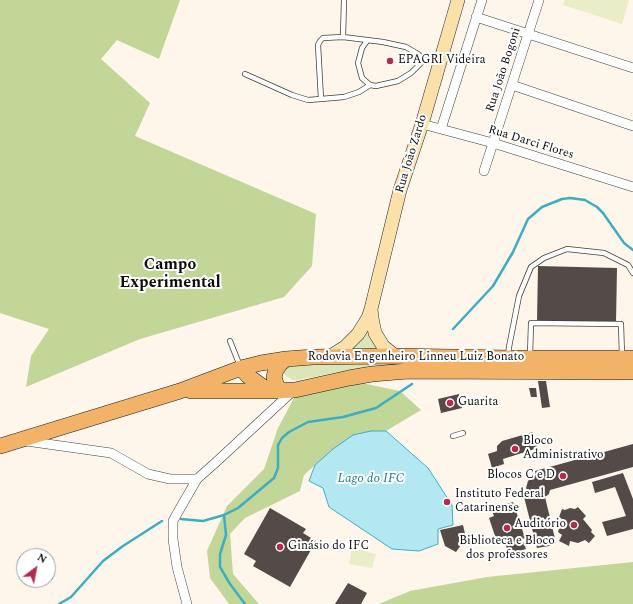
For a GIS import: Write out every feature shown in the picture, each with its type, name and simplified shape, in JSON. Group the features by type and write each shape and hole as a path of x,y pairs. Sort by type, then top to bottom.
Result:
{"main road":[{"name":"Rua João Zardo","path":"329,357 345,347 358,334 371,310 400,190 422,124 439,60 458,0"},
{"name":"Rua João Zardo","path":"371,310 375,333 383,346 395,356"},
{"name":"Rodovia Engenheiro Linneu Luiz Bonato","path":"0,446 180,391 241,368 286,359 395,356 628,358"},
{"path":"241,368 248,376 274,391 276,384 274,377 276,370 286,359"},
{"name":"Rodovia Engenheiro Linneu Luiz Bonato","path":"180,391 295,390 372,374 408,371 633,372"}],"street":[{"path":"441,129 482,0"},
{"name":"Rua João Bogoni","path":"484,171 539,0"},
{"path":"476,17 633,68"},
{"path":"512,85 633,126"},
{"name":"Rua Darci Flores","path":"422,124 493,143 633,187"},
{"path":"187,604 177,567 173,539 173,521 197,479 295,390"},
{"path":"259,422 274,391"},
{"path":"20,440 111,453 148,474 170,480 197,479"}],"lane":[{"path":"343,37 344,0"},
{"path":"321,99 318,45 323,38 343,37 383,42 406,47 418,54 424,60 439,60"},
{"path":"367,40 362,48 358,63 362,78 370,85 376,86 398,81 411,73 424,60"},
{"path":"244,74 292,95 308,100 344,97 359,92 370,85"},
{"path":"508,358 508,347 519,296 531,267 544,258 567,249 604,253 628,266 633,273"},
{"path":"530,358 531,323 621,324 628,358"},
{"path":"230,341 241,368"},
{"path":"453,436 463,433"}],"green space":[{"path":"0,0 180,0 159,59 117,40 101,59 150,103 135,136 316,214 312,266 284,297 140,339 26,387 31,356 49,329 0,313"},
{"path":"565,0 629,0 622,24 563,5"},
{"path":"369,326 384,351 345,350"},
{"path":"386,363 298,380 293,380 283,373 284,365"},
{"path":"357,382 400,391 421,410 386,431 371,431 333,449 304,475 300,491 245,518 230,534 233,574 259,604 229,604 210,578 207,551 227,506 264,469 278,428 295,396"},
{"path":"352,548 376,554 372,568 349,564"},
{"path":"633,562 633,604 379,604 410,591 487,577"}],"water":[{"name":"Lago do IFC","path":"371,431 386,431 428,468 452,505 453,525 438,529 438,544 419,551 392,549 329,507 323,488 309,481 315,465 333,449 353,435"}],"building":[{"path":"538,266 617,268 616,322 537,321"},
{"path":"538,381 546,381 550,407 542,408"},
{"path":"529,388 536,388 537,397 531,397"},
{"name":"Guarita","path":"459,394 462,408 441,413 438,399"},
{"name":"Bloco Administrativo","path":"533,432 538,448 503,459 504,464 492,468 488,454 497,451 497,446 502,441"},
{"path":"633,444 633,467 550,490 549,494 545,497 556,543 537,548 524,497 529,495 526,488 528,481 536,475 535,471"},
{"path":"623,473 633,499 633,529 607,536 602,522 626,516 615,487 595,493 592,482"},
{"name":"Biblioteca e Bloco dos professores","path":"513,502 525,538 522,539 526,549 509,554 505,543 498,545 489,518 494,516 491,509"},
{"name":"Auditório","path":"578,507 586,516 583,519 595,536 589,543 585,540 578,543 570,541 569,546 559,541 562,535 558,532 562,519 559,517 562,509 575,509"},
{"name":"Ginásio do IFC","path":"270,508 306,529 303,533 316,541 290,587 253,566 256,561 244,554"},
{"path":"463,525 466,538 456,552 445,546 440,530"},
{"path":"348,583 367,593 361,604 335,604"}],"waterway":[{"path":"453,329 493,286 513,252 528,219 542,207 562,199 570,198 585,200 597,207 603,213 624,243 633,250"},
{"path":"245,604 230,584 220,567 220,554 226,535 224,515 238,508 274,478 278,468 278,445 282,438 289,432 308,422 343,417 376,408 412,384"},
{"path":"181,519 203,521 224,515"},
{"path":"59,604 71,597 103,561 162,521"}],"place":[{"name":"EPAGRI Videira","path":"390,61"},
{"name":"Guarita","path":"450,403"},
{"name":"Bloco Administrativo","path":"515,449"},
{"name":"Blocos C e D","path":"563,476"},
{"name":"Instituto Federal Catarinense","path":"447,502"},
{"name":"Auditório","path":"574,525"},
{"name":"Biblioteca e Bloco dos professores","path":"507,528"},
{"name":"Ginásio do IFC","path":"280,547"}],"district":[{"name":"Campo Experimental","path":"170,275"}]}
